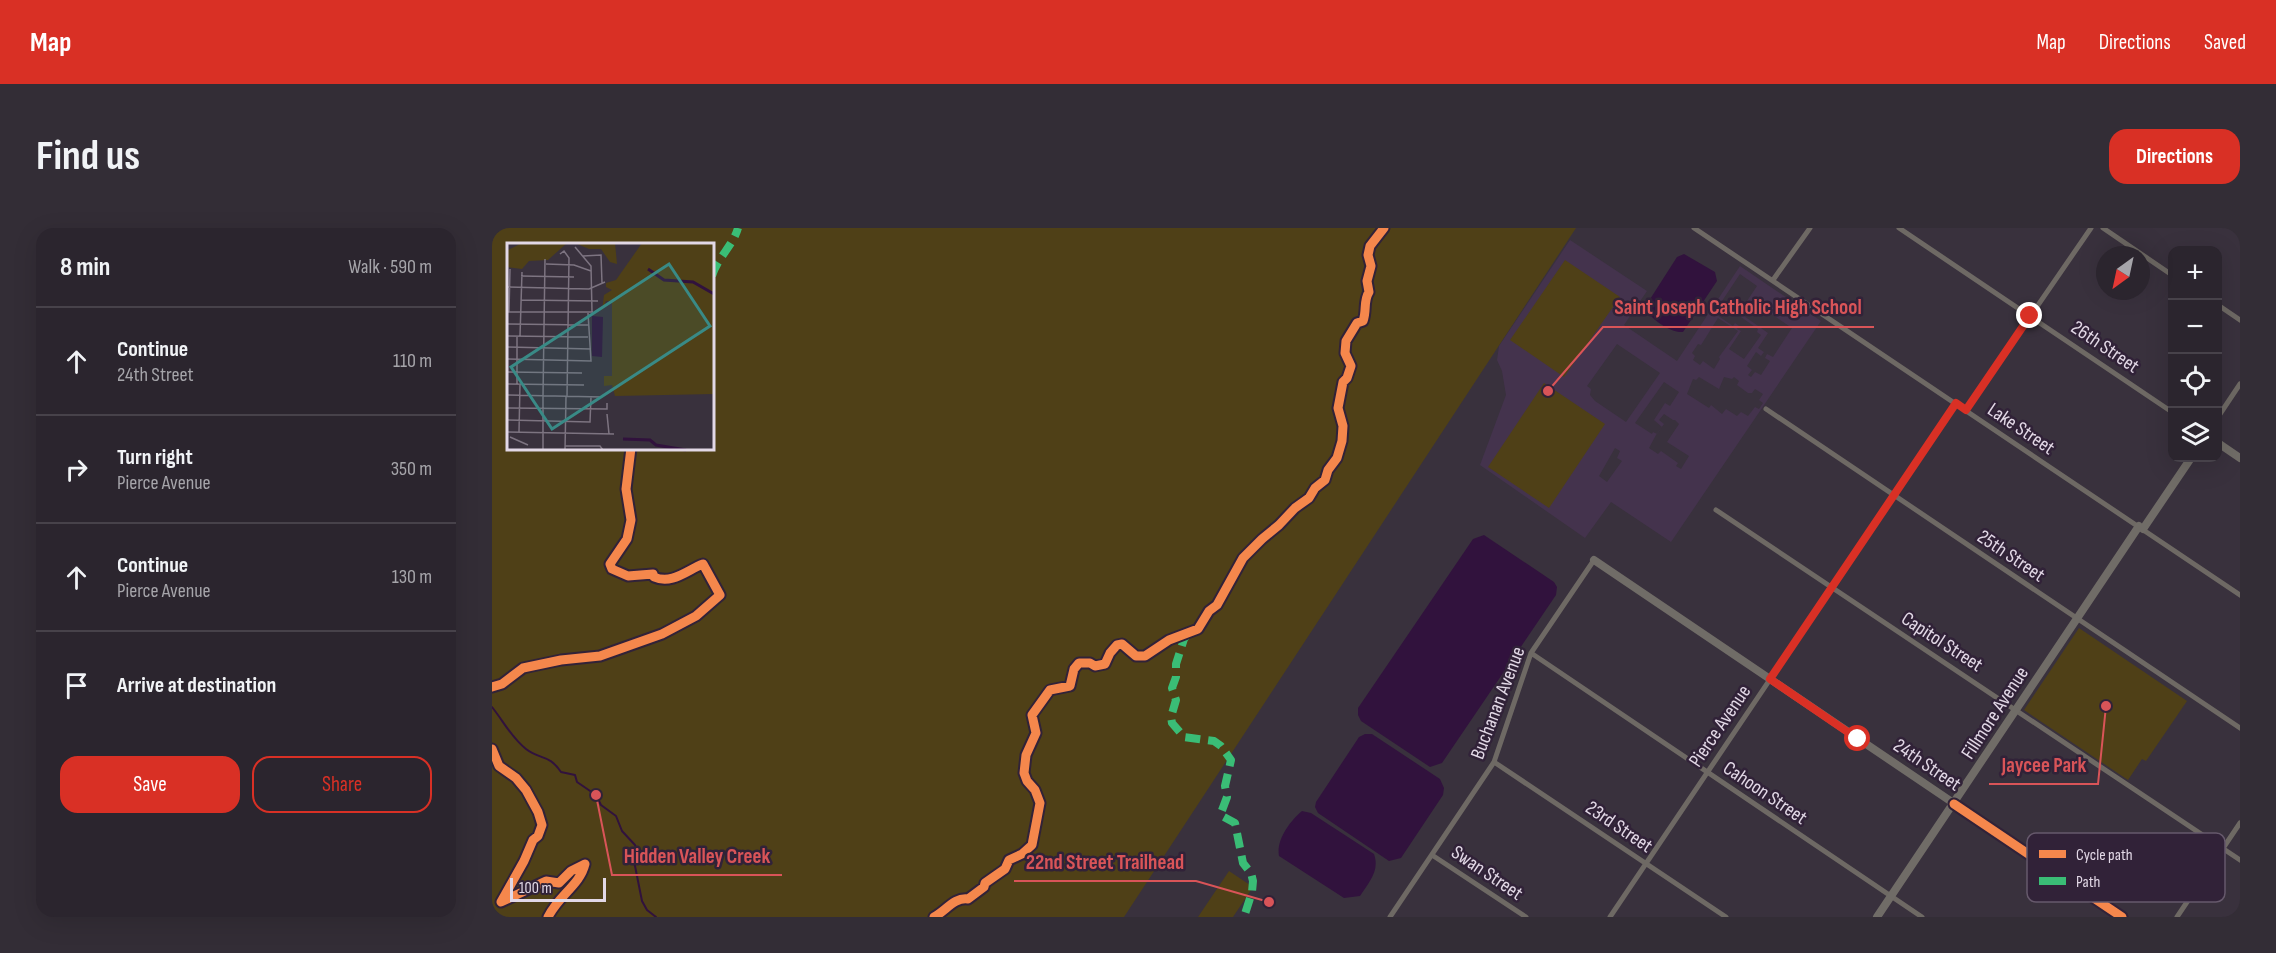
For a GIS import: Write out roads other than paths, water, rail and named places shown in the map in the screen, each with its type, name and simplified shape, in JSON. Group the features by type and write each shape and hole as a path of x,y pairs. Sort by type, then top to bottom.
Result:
{"street":[{"name":"Lake Street","path":"1694,228 2240,595"},
{"path":"1773,280 1810,228"},
{"name":"26th Street","path":"1899,228 2168,409"},
{"path":"1966,410 2091,228"},
{"path":"2103,228 2168,272"},
{"path":"2222,308 2240,320"},
{"path":"2222,410 2240,384"},
{"name":"Pierce Avenue","path":"1610,917 1956,403"},
{"name":"25th Street","path":"1766,409 2240,728"},
{"path":"2222,446 2240,458"},
{"name":"Fillmore Avenue","path":"1877,917 2077,618 2188,462"},
{"name":"Capitol Street","path":"1716,510 2200,833"},
{"name":"Buchanan Avenue","path":"1390,917 1494,762 1531,653 1594,560"},
{"name":"24th Street","path":"1594,560 2027,853"},
{"name":"Cahoon Street","path":"1531,653 1922,917"},
{"name":"23rd Street","path":"1494,762 1726,917"},
{"path":"2225,847 2240,824"},
{"name":"Capitol Street","path":"2225,850 2240,860"},
{"name":"Swan Street","path":"1432,855 1526,917"},
{"name":"24th Street","path":"2100,902 2122,917"},
{"path":"2178,917 2188,902"}],"waterway":[{"path":"492,707 521,744 531,752 552,762 561,772 575,775 577,782 596,795 601,805 616,816 622,831 637,850 634,861 642,901 647,910 656,917"}],"place":[{"name":"Saint Joseph Catholic High School","path":"1548,391"},
{"name":"Jaycee Park","path":"2106,706"},
{"name":"Hidden Valley Creek","path":"596,795"},
{"name":"22nd Street Trailhead","path":"1269,902"}]}
